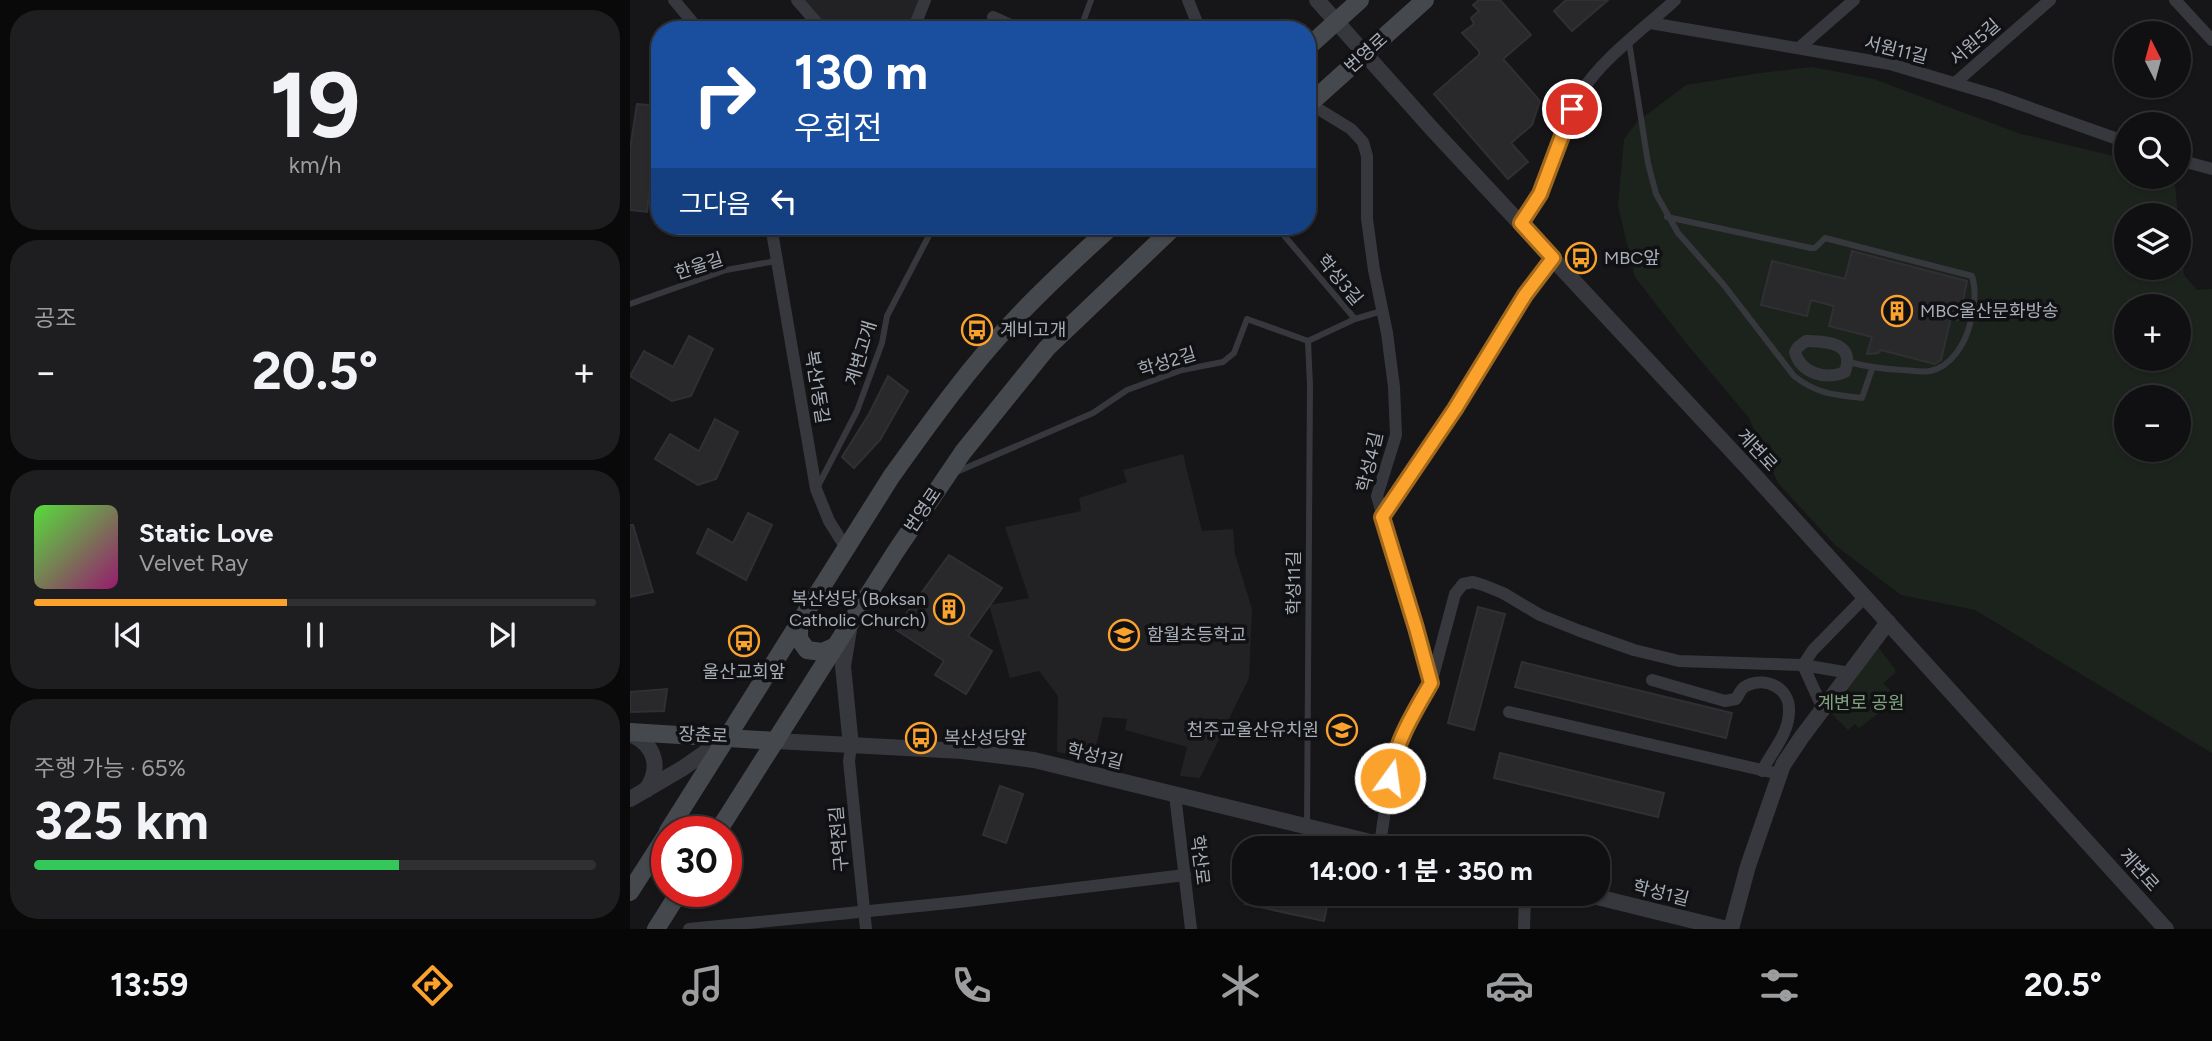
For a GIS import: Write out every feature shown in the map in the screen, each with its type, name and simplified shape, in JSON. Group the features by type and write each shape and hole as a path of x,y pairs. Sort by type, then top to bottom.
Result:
{"main road":[{"path":"1316,40 1360,0"},
{"name":"번영로","path":"1316,97 1425,0"},
{"path":"678,816 891,477 975,365 1017,316 1102,235"},
{"name":"번영로","path":"728,816 946,477 1007,395 1047,348 1165,235"},
{"path":"799,624 799,639 807,650 822,652 836,646"},
{"name":"장춘로","path":"630,733 776,740"},
{"path":"630,892 651,859"},
{"path":"656,929 670,907"}],"street":[{"path":"674,0 692,21"},
{"path":"797,0 815,21"},
{"path":"917,21 925,0"},
{"path":"1188,0 1196,21"},
{"name":"계변로","path":"1317,0 2166,929"},
{"path":"1521,223 1540,194 1572,109 1583,90 1596,73 1675,0"},
{"path":"1800,47 1854,0"},
{"name":"서원5길","path":"1955,83 2050,0"},
{"path":"2175,0 2212,40"},
{"path":"993,17 1002,21"},
{"path":"2202,29 2212,20"},
{"name":"서원11길","path":"1650,23 1891,64 1994,94 2114,138"},
{"name":"학성4길","path":"1316,109 1351,129 1363,142 1367,156 1367,219 1394,387 1396,435 1377,496 1431,683"},
{"path":"2191,163 2212,169"},
{"name":"복산1동길","path":"773,235 816,489 829,521 846,548"},
{"path":"1382,517 1455,409 1525,295 1553,258"},
{"path":"1381,836 1393,756 1431,683 1452,601 1459,587 1473,582 1503,593 1540,615 1634,650 1679,661 1803,665 1850,673"},
{"path":"1803,665 1813,650 1865,597"},
{"path":"850,746 843,666 851,622"},
{"path":"1729,929 1779,774 1801,738 1888,622"},
{"path":"1803,665 1822,709"},
{"path":"1652,680 1725,701 1736,699 1741,689 1753,684 1777,686 1782,690 1789,703 1788,723 1780,743 1762,771"},
{"path":"1509,712 1779,774"},
{"path":"630,733 645,742 654,757 654,775 646,790"},
{"path":"630,799 728,737"},
{"name":"학성1길","path":"776,740 962,751 1034,760 1348,836"},
{"name":"구역전길","path":"850,746 849,761 866,929"},
{"name":"학산로","path":"1175,795 1191,929"},
{"path":"689,929 959,902 1185,875"},
{"name":"학성1길","path":"1610,900 1729,929"},
{"path":"1524,929 1525,906"}],"lane":[{"path":"1083,21 1091,0"},
{"path":"1629,42 1648,163 1656,194 1678,233 1741,305 1794,376 1805,385 1823,393 1862,398 1872,369"},
{"path":"1667,217 1811,248 1815,248 1825,238 1972,276 1975,285 1973,313 1968,332 1958,351 1945,365 1930,371 1872,369 1849,362"},
{"name":"계변고개","path":"816,489 857,411 882,343 887,316 928,235"},
{"name":"학성3길","path":"1284,235 1355,320"},
{"name":"한울길","path":"630,304 726,270 778,261"},
{"path":"1308,341 1382,311"},
{"name":"학성2길","path":"946,477 1093,413 1127,390 1182,370 1223,362 1234,353 1247,319 1308,341"},
{"name":"학성11길","path":"1307,826 1308,341"}],"shaded area":[{"path":"797,0 925,0 917,21 815,21"},
{"name":"함월초등학교","path":"1183,454 1202,531 1233,529 1235,554 1252,609 1249,678 1200,778 1180,776 1187,747 1125,730 1127,719 1103,717 1093,759 1057,752 1058,696 1039,671 1010,678 989,605 1029,598 1005,527 1081,511 1079,498 1127,482 1123,470"}],"green space":[{"path":"1812,67 1874,79 2021,134 2114,156 2114,189 2175,189 2177,203 2114,203 2114,280 2188,280 2197,290 2212,289 2212,753 1975,610 1901,595 1835,545 1778,483 1749,418 1635,277 1618,206 1624,139 1637,122 1686,85"},
{"name":"계변로 공원","path":"1878,647 1895,669 1895,673 1883,683 1890,690 1885,697 1887,700 1880,705 1883,710 1859,728 1855,724 1848,730 1831,713"}],"building":[{"path":"1479,0 1500,0 1531,35 1503,59 1540,101 1532,125 1511,143 1528,162 1508,179 1434,94 1479,55 1479,51 1462,33 1474,24 1471,18 1479,11 1473,5"},
{"path":"1566,0 1608,0 1572,31 1554,11"},
{"path":"637,104 651,105 651,179 647,212 630,210 630,150"},
{"name":"MBC울산문화방송","path":"1852,251 1967,281 1959,320 1951,318 1941,360 1935,364 1881,350 1867,354 1872,337 1829,326 1834,306 1811,300 1807,316 1761,305 1772,261 1845,279"},
{"path":"689,336 713,349 691,396 672,401 630,376 644,351 673,367"},
{"path":"888,376 908,391 880,440 854,468 842,457 869,414"},
{"path":"715,419 738,432 716,479 698,485 655,459 670,434 699,451"},
{"path":"748,513 772,525 746,580 697,553 708,529 733,543"},
{"path":"630,525 633,525 653,592 630,597"},
{"name":"복산성당 (Boksan Catholic Church)","path":"949,555 1002,588 968,636 992,651 966,694 935,675 944,661 895,629"},
{"path":"1478,607 1505,614 1474,730 1448,723"},
{"path":"1522,662 1732,713 1726,738 1515,687"},
{"path":"667,689 664,711 630,712 630,692"},
{"path":"1500,753 1664,793 1658,817 1494,778"},
{"path":"1000,786 1023,794 1006,843 983,835"},
{"path":"1254,906 1327,906 1324,921"}],"place":[{"name":"MBC앞","path":"1581,258"},
{"name":"MBC울산문화방송","path":"1897,311"},
{"name":"계비고개","path":"977,330"},
{"name":"복산성당 (Boksan Catholic Church)","path":"949,609"},
{"name":"함월초등학교","path":"1124,635"},
{"name":"울산교회앞","path":"744,641"},
{"name":"천주교울산유치원","path":"1342,730"},
{"name":"복산성당앞","path":"921,738"}],"route":[{"path":"1390,778 1393,756 1431,683 1382,517 1455,409 1525,295 1553,258 1521,223 1534,207 1540,194 1572,109"}]}
